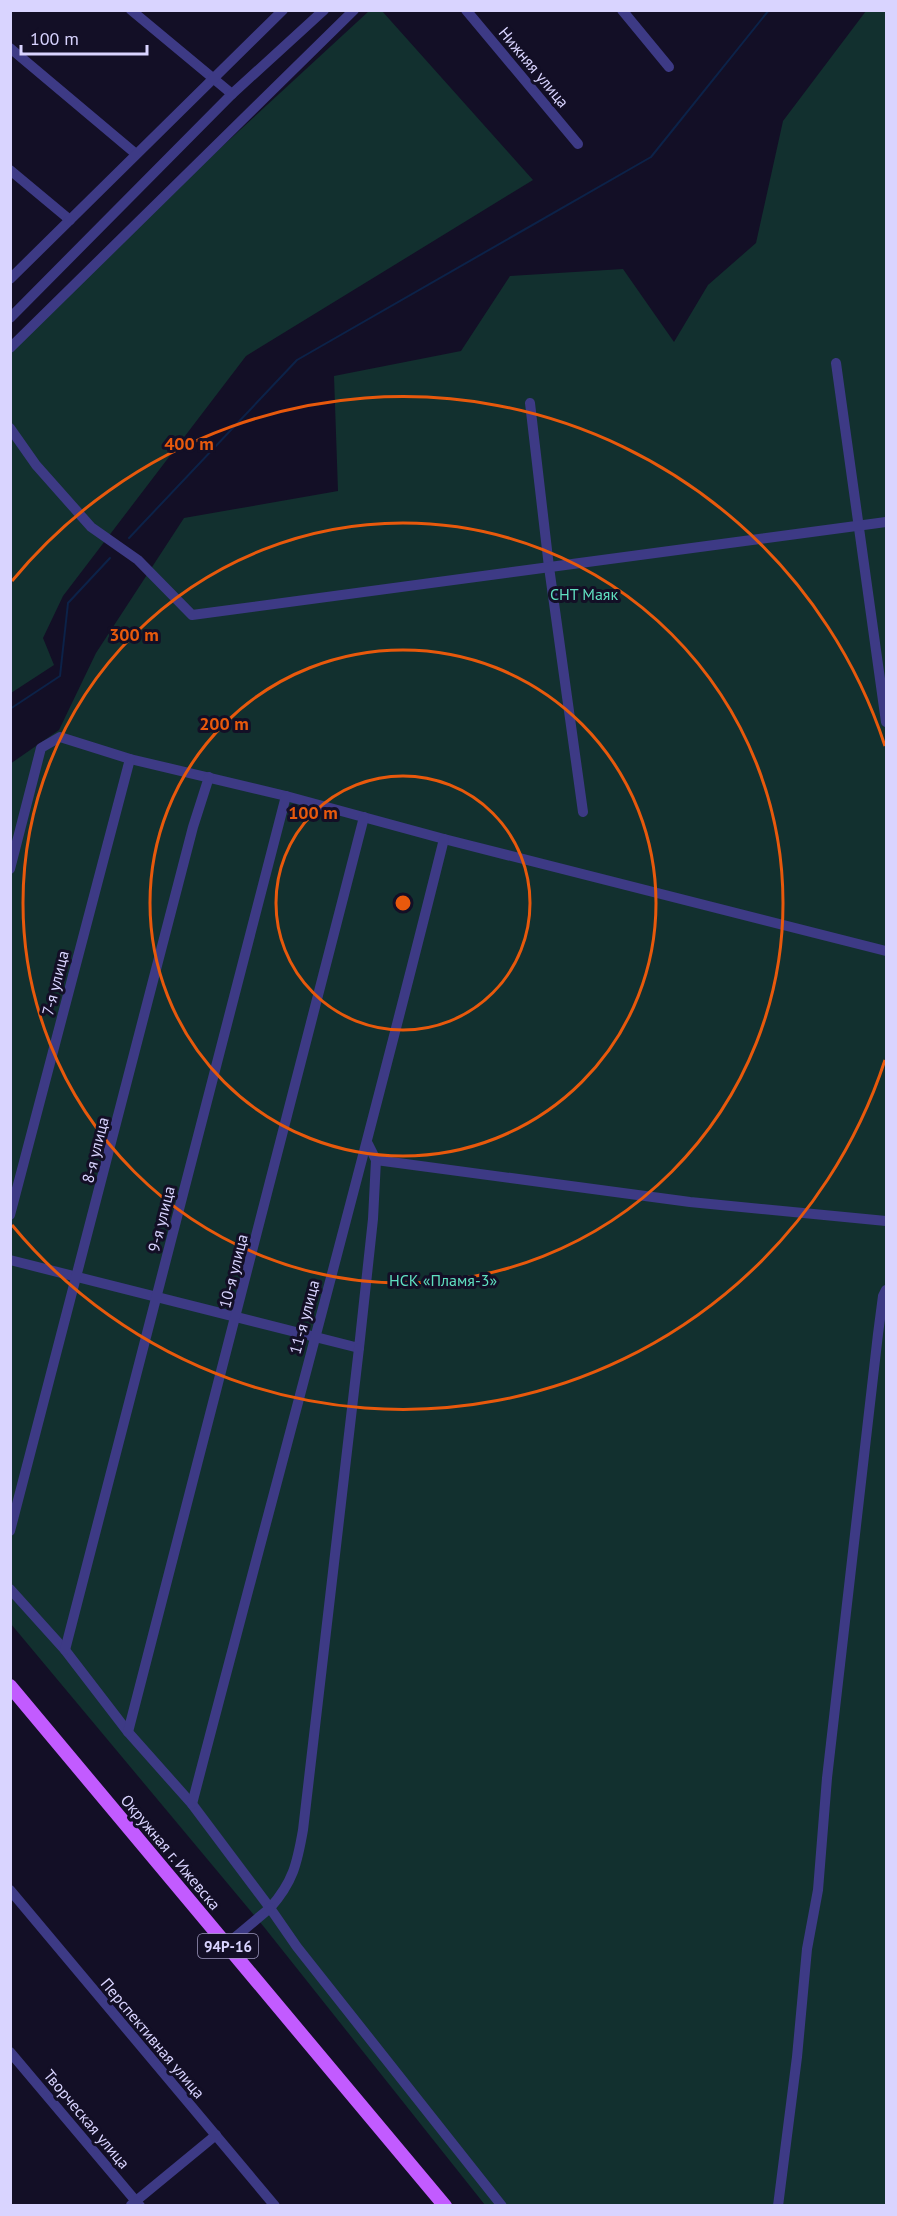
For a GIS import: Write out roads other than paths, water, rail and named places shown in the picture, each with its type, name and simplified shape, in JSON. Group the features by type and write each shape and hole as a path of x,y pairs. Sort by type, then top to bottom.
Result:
{"main road":[{"name":"Окружная г. Ижевска","path":"10,1686 445,2205"}],"street":[{"path":"131,10 232,94"},
{"path":"10,279 283,10"},
{"path":"10,318 232,94 324,10"},
{"path":"10,348 354,10"},
{"name":"Нижняя улица","path":"466,10 578,144"},
{"path":"622,10 669,67"},
{"path":"10,48 136,154"},
{"path":"10,170 70,220"},
{"path":"836,363 860,525 868,607 886,722"},
{"path":"530,403 549,567 583,813"},
{"path":"10,428 36,465 91,527 138,560 192,615 886,522"},
{"path":"10,869 41,748 60,737 130,759 286,795 444,839 886,951"},
{"name":"7-я улица","path":"10,1215 130,759"},
{"name":"8-я улица","path":"10,1531 78,1277 193,827 208,777"},
{"name":"9-я улица","path":"65,1650 286,795"},
{"name":"10-я улица","path":"128,1732 364,818"},
{"name":"11-я улица","path":"192,1804 314,1336 368,1144 444,839"},
{"path":"227,1944 270,1908 285,1891 296,1868 303,1830 374,1220 376,1160 368,1144"},
{"path":"376,1160 690,1202 886,1221"},
{"path":"10,1260 359,1348"},
{"path":"778,2205 797,2057 807,1949 818,1890 827,1778 878,1334 883,1296 886,1290"},
{"path":"10,1589 65,1650 128,1732 192,1804 297,1947 502,2205"},
{"name":"Перспективная улица","path":"10,1890 275,2205"},
{"name":"Творческая улица","path":"10,2052 136,2204"},
{"path":"136,2204 216,2135"}],"waterway":[{"path":"129,538 297,360 651,157 769,10"},
{"path":"10,709 60,676 68,603 110,558"}],"park label":[{"name":"СНТ Маяк","path":"584,594"},
{"name":"НСК «Пламя-3»","path":"443,1280"}]}
